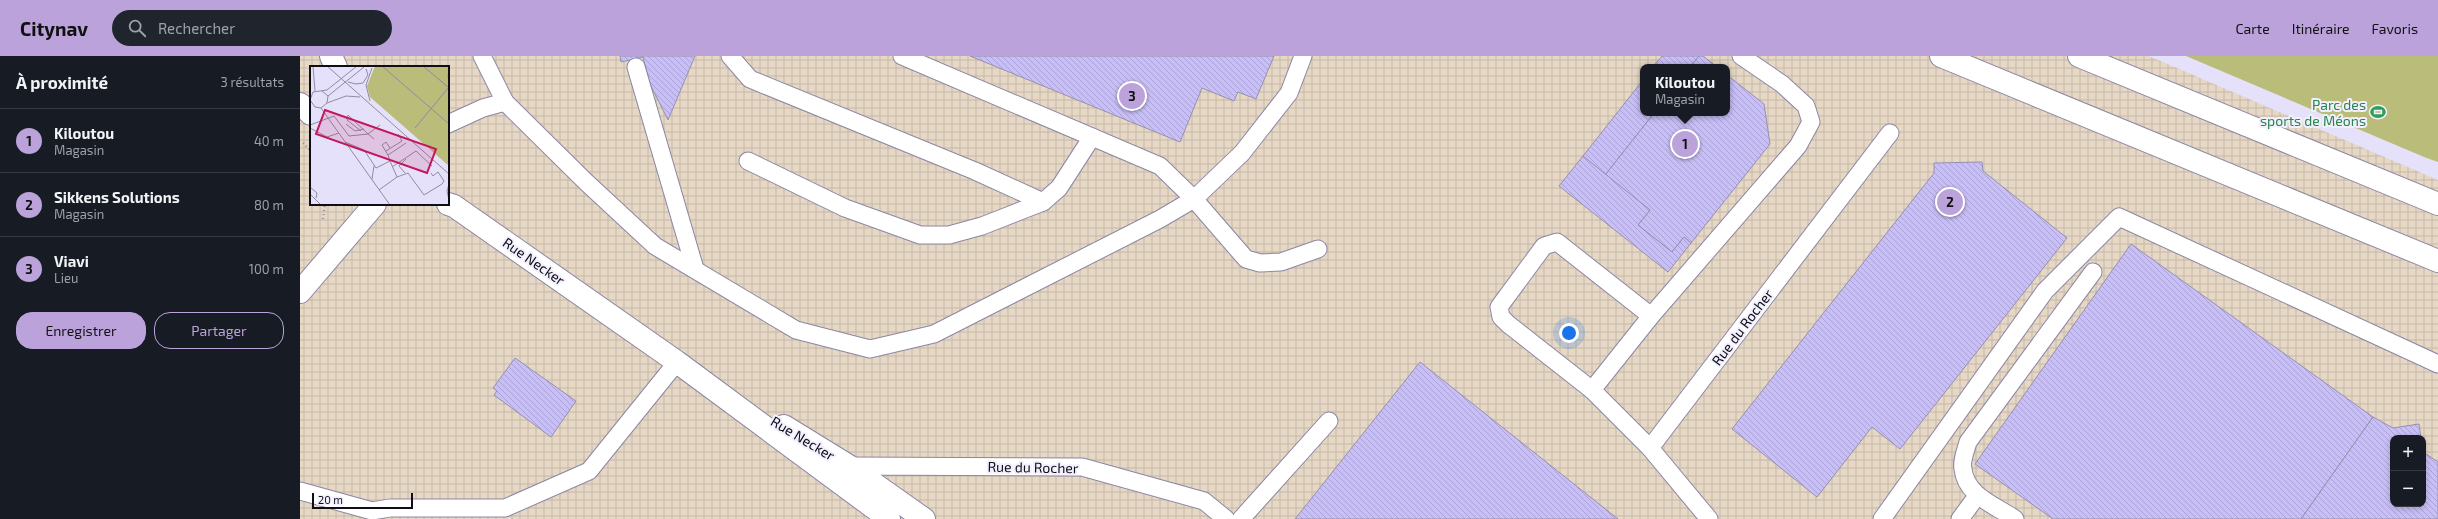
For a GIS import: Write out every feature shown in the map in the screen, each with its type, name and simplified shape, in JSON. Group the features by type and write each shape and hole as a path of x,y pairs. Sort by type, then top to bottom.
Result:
{"main road":[{"path":"331,56 336,66"},
{"path":"1941,56 2438,261"},
{"path":"2079,56 2438,204"},
{"path":"300,104 310,113"},
{"name":"Rue Necker","path":"449,204 454,206 677,362 844,474 924,519"},
{"path":"300,292 374,205"},
{"name":"Rue Necker","path":"844,474 889,519"}],"lane":[{"path":"482,56 505,102 586,182 655,246 796,330 870,349 934,334 1160,219 1194,199 1242,153 1284,99 1303,56"},
{"path":"730,56 750,79 975,171 1043,202"},
{"path":"902,56 1160,166 1194,199 1246,259 1260,263 1281,262 1318,249"},
{"path":"1592,390 1651,316 1798,146 1811,122 1806,106 1782,84 1741,56"},
{"path":"636,67 695,269"},
{"path":"449,124 483,108 505,102"},
{"name":"Rue du Rocher","path":"1650,448 1890,133"},
{"path":"748,161 845,208 920,235 949,235 982,226 1043,202 1059,188 1092,137"},
{"path":"1882,519 2045,291 2119,217 2438,364"},
{"path":"1651,316 1557,242 1544,246 1499,307 1500,317 1592,390 1650,448 1709,519"},
{"path":"2015,519 1977,496 1966,482 1962,468 1968,442 2093,272"},
{"path":"300,491 372,511 390,508 505,508 589,471 677,362"},
{"path":"1241,519 1329,421"},
{"name":"Rue du Rocher","path":"844,474 1082,467 1204,501 1226,519"},
{"path":"1960,519 1977,496"}],"path":[{"path":"300,140 310,150"}],"shaded area":[{"path":"300,56 2149,56 2438,180 2438,519 300,519"}],"green space":[{"name":"Parc des sports de Méons","path":"2186,56 2438,56 2438,162 2424,157"}],"building":[{"path":"620,56 695,56 668,120 650,84 643,57 621,62"},
{"path":"970,56 1274,56 1256,99 1238,92 1234,101 1202,88 1180,142"},
{"path":"1662,56 1699,56 1692,64 1655,64"},
{"path":"1699,56 1703,56 1713,64 1692,64"},
{"path":"1730,77 1764,104 1770,144 1691,243 1684,237 1672,252 1638,225 1650,210 1605,175 1652,116 1730,116"},
{"path":"1640,84 1640,116 1652,116 1605,175 1583,156"},
{"path":"1583,156 1650,210 1638,225 1672,252 1684,237 1691,243 1668,272 1559,186"},
{"path":"1982,162 1983,171 2067,238 1900,449 1872,427 1817,497 1732,429 1934,173 1934,163"},
{"path":"2131,244 2373,417 2301,519 2053,519 1975,464"},
{"path":"515,358 576,401 551,437 494,395 497,391 493,388"},
{"path":"1420,362 1618,519 1295,519"},
{"path":"2373,417 2393,428 2419,424 2421,435 2390,435 2390,507 2426,507 2426,454 2438,462 2438,519 2301,519"}],"place":[{"name":"Viavi","path":"1132,96"},
{"name":"Parc des sports de Méons","path":"2378,112"},
{"name":"Kiloutou","path":"1685,144"},
{"name":"Sikkens Solutions","path":"1950,202"}]}
